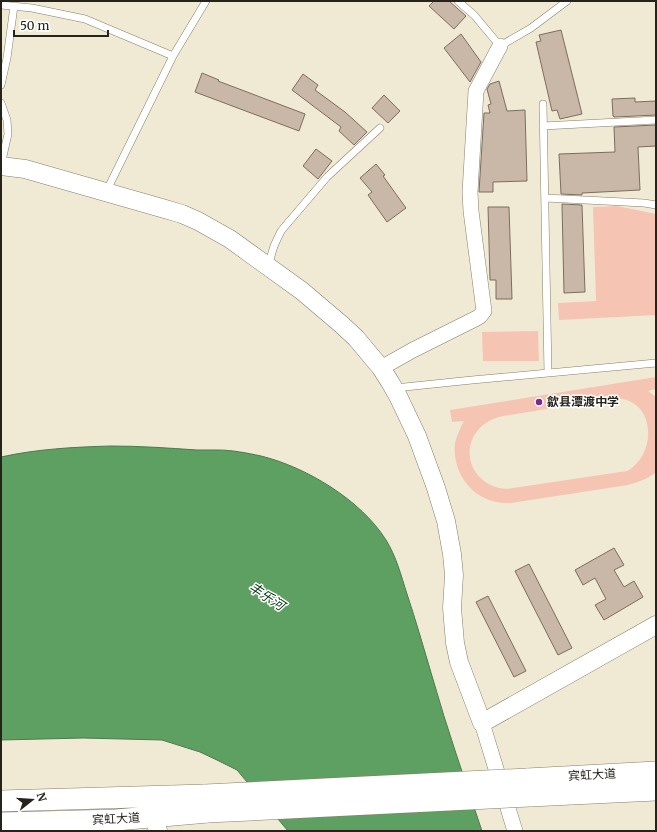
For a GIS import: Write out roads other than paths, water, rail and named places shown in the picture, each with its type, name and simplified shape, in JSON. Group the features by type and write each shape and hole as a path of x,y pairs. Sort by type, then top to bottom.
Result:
{"main road":[{"name":"宾虹大道","path":"529,787 656,772"},
{"name":"宾虹大道","path":"529,787 656,790"},
{"path":"206,803 529,787"},
{"name":"宾虹大道","path":"1,801 141,796 206,803"},
{"name":"宾虹大道","path":"1,823 116,820 148,824 206,803"}],"street":[{"path":"381,368 477,318 484,311 471,211 470,192 476,92 500,46"},
{"path":"1,166 25,169 182,214 198,221 230,239 302,291 356,338 381,368 394,388 417,436 434,482 446,521 452,554 452,608 455,644 459,662 482,723 515,831"},
{"path":"482,723 656,625"},
{"path":"141,796 148,824"}],"lane":[{"path":"106,192 173,56 206,1"},
{"path":"458,1 474,15 500,46 531,28 567,1"},
{"path":"1,5 32,8 85,18 173,56"},
{"path":"1,85 7,58 14,6"},
{"path":"1,103 7,120 8,134 1,166"},
{"path":"543,104 548,373"},
{"path":"543,126 656,120"},
{"path":"268,266 274,246 281,231 293,216 327,177 380,128"},
{"path":"545,198 644,203 656,205"},
{"path":"394,388 656,363"}],"water":[{"name":"丰乐河","path":"111,446 223,450 261,456 278,461 296,468 331,487 347,499 375,525 386,540 398,566 456,754 482,831 288,831 237,770 200,752 162,740 83,738 1,740 1,457 56,449"}],"place":[{"name":"歙县潭渡中学","path":"539,402"}]}
